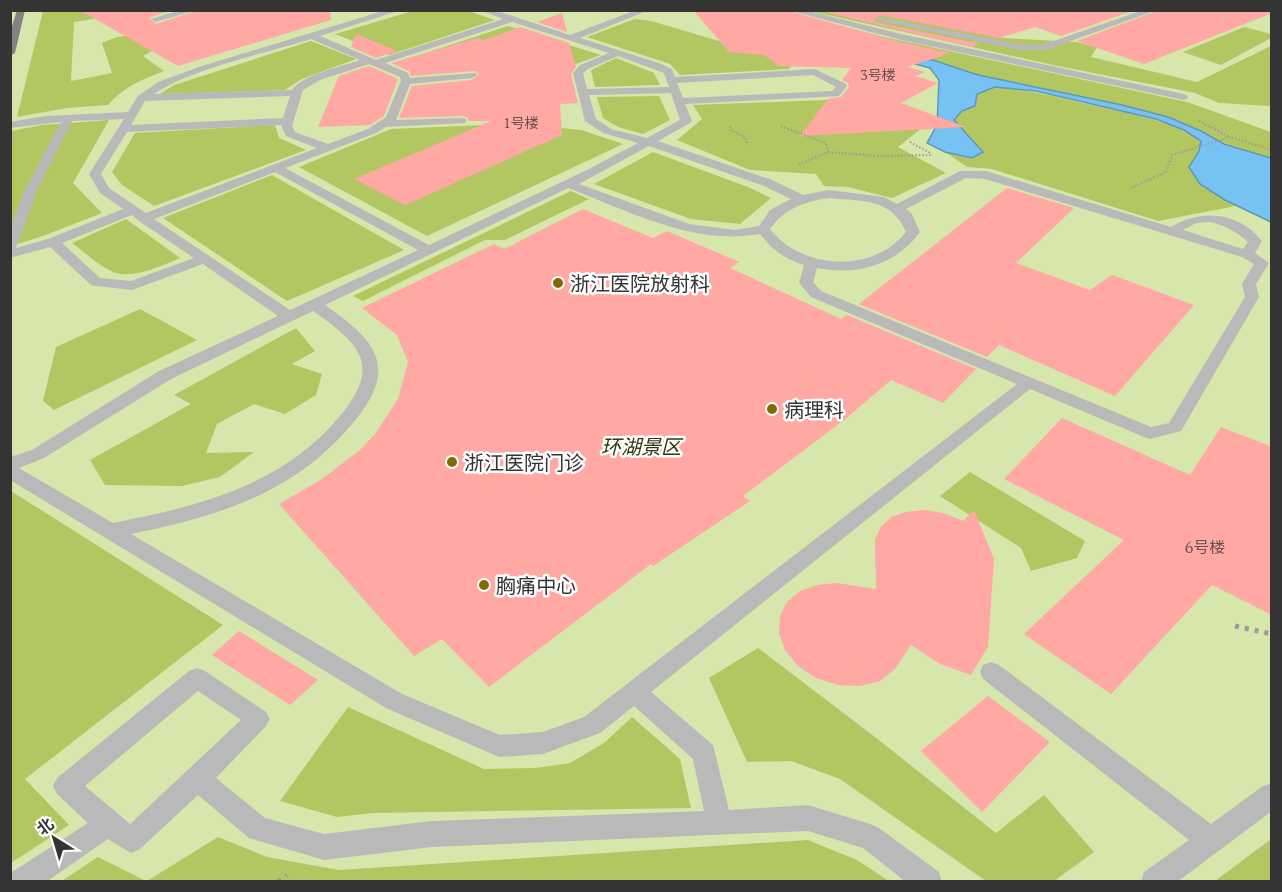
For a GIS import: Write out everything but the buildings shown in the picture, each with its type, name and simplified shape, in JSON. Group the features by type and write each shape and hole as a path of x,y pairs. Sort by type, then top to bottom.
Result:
{"main road":[{"path":"10,53 21,10"}],"street":[{"path":"155,19 193,10"},
{"path":"288,316 104,190 95,174 142,98 162,84 397,10"},
{"path":"10,464 38,454 165,375 568,184 686,121 668,71 656,65 484,10"},
{"path":"570,38 645,10"},
{"path":"792,10 901,37 1184,97"},
{"path":"834,10 858,15"},
{"path":"1128,10 1142,14"},
{"path":"870,18 1019,48 1043,48 1153,10"},
{"path":"328,148 290,134 286,126 298,88 316,78 511,19"},
{"path":"10,254 53,242 276,168 372,131 392,119 406,81 404,75 312,36"},
{"path":"616,53 584,67 578,73 591,121 607,131 649,142 768,183 801,199"},
{"path":"583,92 674,90 815,72 833,79 842,86 836,93 741,98 674,90"},
{"path":"406,81 472,75"},
{"path":"142,98 297,93"},
{"path":"10,125 45,119 132,115"},
{"path":"10,247 32,188 68,118"},
{"path":"123,129 288,121"},
{"path":"383,124 462,121"},
{"path":"276,168 428,250"},
{"path":"897,209 964,174 987,175 1172,231 1251,248 1272,234"},
{"path":"568,184 687,228 735,234 764,229 775,213 801,199 829,194 855,196 884,201 897,209 905,214 913,232 899,249 873,261 851,267 812,262 787,255 770,242 764,229"},
{"path":"812,262 806,283 816,294 1150,433 1175,427 1252,297 1249,284 1262,263 1232,225 1215,220 1194,219 1172,231"},
{"path":"53,242 96,282 132,286 205,259"},
{"path":"110,531 186,516 239,499 282,476 325,446 369,389 371,364 360,340 314,304"},
{"path":"10,471 394,701 499,746 543,743 592,725 1028,383"},
{"path":"991,672 1212,841"},
{"path":"197,678 258,719 198,779 131,840 108,824 66,786 197,678"},
{"path":"635,692 705,753 719,823"},
{"path":"198,779 258,829 324,847 432,834 808,818 870,837 929,882"},
{"path":"1154,882 1272,795"},
{"path":"22,882 108,824"}],"path":[{"path":"741,98 740,110 745,117 761,118 826,143 828,152"},
{"path":"1101,210 1119,195 1166,172 1172,156 1230,137 1272,150"},
{"path":"817,196 798,164 828,152 877,156 933,155"},
{"path":"1235,626 1272,634"}],"green space":[{"name":"环湖景区","path":"10,11 1271,11 1271,881 11,881"},
{"path":"43,11 144,11 74,22 71,81 112,73 102,43 125,36 145,39 159,47 143,56 164,71 127,88 108,105 67,108 17,117"},
{"path":"413,11 468,11 495,20 389,55 335,34"},
{"path":"782,11 884,37 1187,102 1271,132 1271,158 1218,141 1168,117 978,75 950,65 915,58"},
{"path":"810,11 872,11 1003,38 1076,42 1097,47 1091,57 1197,82 1271,46 1271,106 1219,103 1195,93 1048,64"},
{"path":"635,19 651,21 794,63 789,69 680,75 670,64 587,37"},
{"path":"508,26 601,55 573,65 541,126 581,130 623,144 427,236 299,167 391,129 506,124 489,64 398,62"},
{"path":"1244,27 1271,34 1271,38 1221,65 1183,52"},
{"path":"311,41 356,59 302,79 285,90 160,94 174,85"},
{"path":"616,58 654,73 660,85 595,87 591,70"},
{"path":"995,87 1039,93 1129,113 1174,126 1202,141 1189,167 1200,184 1236,206 1158,221 992,169 967,167 945,152 972,158 983,152 954,120 962,111 975,105 977,94"},
{"path":"659,96 670,120 643,134 618,127 603,118 597,97"},
{"path":"880,98 927,124 898,147 946,173 892,198 848,187 824,186 816,174 750,170 677,140 702,119 693,105"},
{"path":"109,120 73,183 102,213 11,246 11,131 42,125"},
{"path":"275,125 279,138 306,150 154,206 122,185 112,172 135,133"},
{"path":"653,152 748,187 771,198 740,224 691,219 594,184"},
{"path":"272,175 404,250 287,301 163,218"},
{"path":"571,191 589,199 505,240 485,240 363,301 353,296"},
{"path":"126,219 180,258 146,271 119,274 101,265 72,243"},
{"path":"140,309 197,340 54,410 43,401 56,347"},
{"path":"296,328 315,351 292,364 322,374 316,395 285,414 254,404 217,424 206,453 254,452 220,477 182,486 105,485 90,460 191,404 174,395"},
{"path":"970,472 1085,541 1077,558 1031,571 1021,548 940,496"},
{"path":"11,491 223,625 25,779 69,825 11,863"},
{"path":"758,648 996,833 1044,795 1094,852 1054,881 986,881 840,779 791,761 747,762 709,678"},
{"path":"348,707 484,769 536,768 570,763 604,743 632,717 680,759 691,808 372,813 337,817 280,801"},
{"path":"218,837 267,857 339,870 808,840 857,860 889,881 147,881"},
{"path":"1271,839 1271,881 1215,881"},
{"path":"98,857 146,881 62,881"}],"water":[{"path":"915,58 933,60 978,75 1168,117 1224,144 1271,158 1271,222 1225,200 1200,184 1189,167 1199,151 1201,141 1184,130 1156,119 1036,91 995,87 977,94 975,106 962,111 954,120 983,152 972,158 945,152 927,143 937,125 939,80 930,68 915,64"}],"place":[{"name":"浙江医院放射科","path":"558,283"},
{"name":"病理科","path":"772,409"},
{"name":"浙江医院门诊","path":"452,462"},
{"name":"胸痛中心","path":"484,585"}]}
